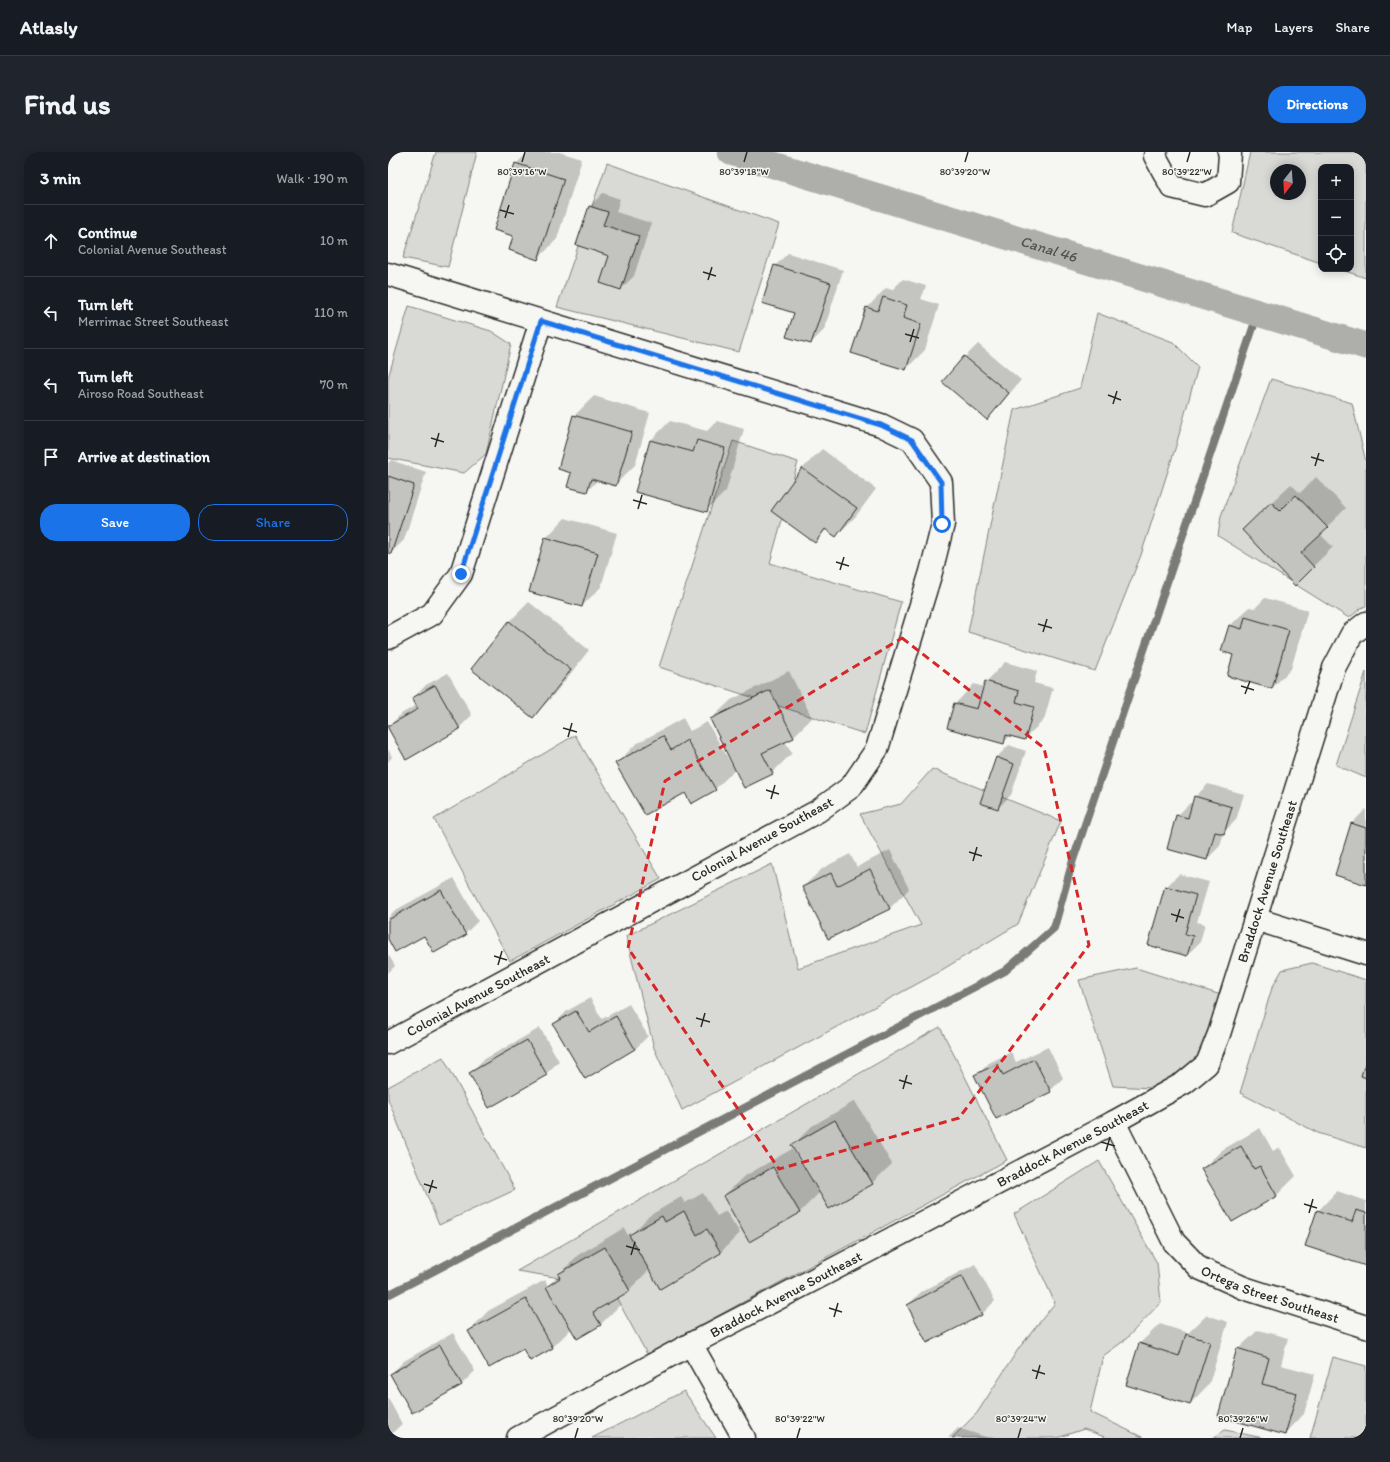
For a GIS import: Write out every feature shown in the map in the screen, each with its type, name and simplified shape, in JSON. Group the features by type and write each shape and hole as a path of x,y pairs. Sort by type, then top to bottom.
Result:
{"street":[{"path":"1156,152 1156,156 1172,187 1205,195 1228,182 1229,152"},
{"path":"388,274 541,321 461,574 432,614 388,638"},
{"name":"Colonial Avenue Southeast","path":"388,1043 818,811 851,787 877,749 931,572 942,524 941,482 912,440 881,425 541,321"},
{"name":"Braddock Avenue Southeast","path":"518,1438 691,1344 1114,1122 1184,1083 1207,1064 1219,1034 1334,668 1352,634 1366,623"},
{"path":"1255,919 1366,954"},
{"name":"Ortega Street Southeast","path":"1114,1122 1174,1242 1199,1268 1244,1288 1366,1327"},
{"path":"691,1344 744,1438"}],"highlighted area":[{"path":"902,638 1044,748 1089,945 959,1118 779,1169 628,948 665,781"}],"shaded area":[{"path":"436,152 477,152 448,267 403,258"},
{"path":"1250,152 1366,152 1366,278 1348,272 1354,272 1354,164 1318,164 1318,262 1232,233"},
{"path":"607,163 779,224 739,352 557,307"},
{"path":"409,306 491,331 511,344 486,454 464,473 388,458 388,378"},
{"path":"1097,313 1173,342 1198,367 1175,449 1141,555 1095,671 968,632 1014,410 1080,388"},
{"path":"1271,379 1352,403 1366,462 1366,606 1361,608 1349,618 1218,536 1221,516"},
{"path":"733,441 798,462 770,563 901,602 865,734 659,667"},
{"path":"1366,672 1366,778 1336,765"},
{"path":"575,735 661,879 510,961 434,819"},
{"path":"932,769 1061,821 1018,924 930,977 682,1110 654,1048 626,936 772,864 798,968 921,925 860,814 901,804"},
{"path":"1312,963 1366,980 1366,1148 1318,1133 1240,1093 1272,988 1282,970"},
{"path":"1136,968 1221,995 1197,1063 1152,1088 1113,1086 1079,980"},
{"path":"940,1027 1007,1160 647,1354 610,1286 517,1271"},
{"path":"443,1057 515,1190 439,1225 388,1099 388,1087"},
{"path":"1099,1161 1157,1263 1161,1302 1125,1340 1103,1356 1090,1412 1144,1438 1107,1438 1084,1429 1057,1438 952,1438 977,1413 1019,1348 1055,1303 1014,1214"},
{"path":"1333,1357 1366,1366 1366,1438 1310,1438"},
{"path":"684,1391 716,1438 592,1438"},
{"path":"1225,1430 1263,1438 1213,1438"}],"building":[{"path":"515,163 564,179 538,260 509,250 513,236 494,230"},
{"path":"589,206 608,212 603,225 639,236 621,290 600,283 609,256 576,245"},
{"path":"774,265 831,283 811,344 786,337 794,313 762,303"},
{"path":"883,297 907,305 903,318 921,324 906,370 851,353 866,307 878,311"},
{"path":"964,356 1009,393 987,420 942,382"},
{"path":"573,415 632,432 616,486 591,479 587,492 567,487 571,473 558,469"},
{"path":"650,440 693,452 697,440 725,448 707,512 635,492"},
{"path":"802,468 857,508 836,537 825,529 815,543 771,511"},
{"path":"388,476 414,485 391,554 388,553"},
{"path":"1296,495 1328,528 1301,553 1314,567 1295,586 1242,530 1271,502 1280,511"},
{"path":"545,537 598,553 582,607 529,592"},
{"path":"1245,617 1289,630 1272,689 1227,676 1233,655 1221,651 1229,625 1242,629"},
{"path":"509,621 571,670 533,718 471,669"},
{"path":"985,681 1019,691 1016,702 1034,707 1025,740 1006,735 1004,744 947,728 954,703 977,709"},
{"path":"435,685 460,729 406,760 388,726 418,709 412,698"},
{"path":"770,690 794,738 762,753 773,774 744,788 710,719"},
{"path":"663,736 671,750 687,740 716,790 691,804 685,793 645,815 615,763"},
{"path":"996,757 1014,764 998,809 980,803"},
{"path":"1194,796 1232,807 1224,834 1215,832 1207,860 1167,849 1176,815 1188,818"},
{"path":"1351,823 1366,828 1366,885 1335,875"},
{"path":"870,869 890,909 828,939 802,887 831,873 837,886"},
{"path":"1165,886 1196,895 1185,934 1193,936 1187,956 1148,945"},
{"path":"441,890 466,935 434,953 424,936 395,952 388,939 388,920"},
{"path":"576,1011 589,1032 616,1016 635,1049 585,1079 553,1024"},
{"path":"527,1040 547,1075 489,1108 469,1073"},
{"path":"1034,1059 1051,1092 996,1119 974,1075 997,1064 1003,1075"},
{"path":"1366,1060 1366,1078 1361,1076"},
{"path":"835,1120 873,1184 829,1209 791,1145"},
{"path":"1241,1146 1254,1169 1260,1166 1277,1196 1232,1222 1201,1169"},
{"path":"773,1167 800,1213 749,1242 723,1196"},
{"path":"1317,1210 1352,1222 1356,1210 1366,1213 1366,1266 1305,1246"},
{"path":"684,1211 697,1235 707,1229 721,1253 660,1289 629,1235 662,1216 665,1222"},
{"path":"605,1247 630,1291 593,1312 601,1325 577,1339 546,1287 560,1278 558,1274"},
{"path":"962,1276 982,1315 927,1343 907,1305"},
{"path":"526,1299 553,1348 530,1361 523,1349 489,1368 468,1331"},
{"path":"1186,1334 1210,1342 1190,1405 1126,1385 1139,1343 1179,1356"},
{"path":"440,1345 462,1385 412,1413 390,1374"},
{"path":"1237,1348 1269,1358 1262,1384 1297,1393 1285,1435 1218,1416"}],"waterway":[{"name":"Canal 46","path":"731,152 1366,346"},
{"path":"388,1295 1005,971 1054,928 1073,860 1258,313"}],"route":[{"path":"461,574 541,321 881,425 912,440 941,482 942,524"}]}
